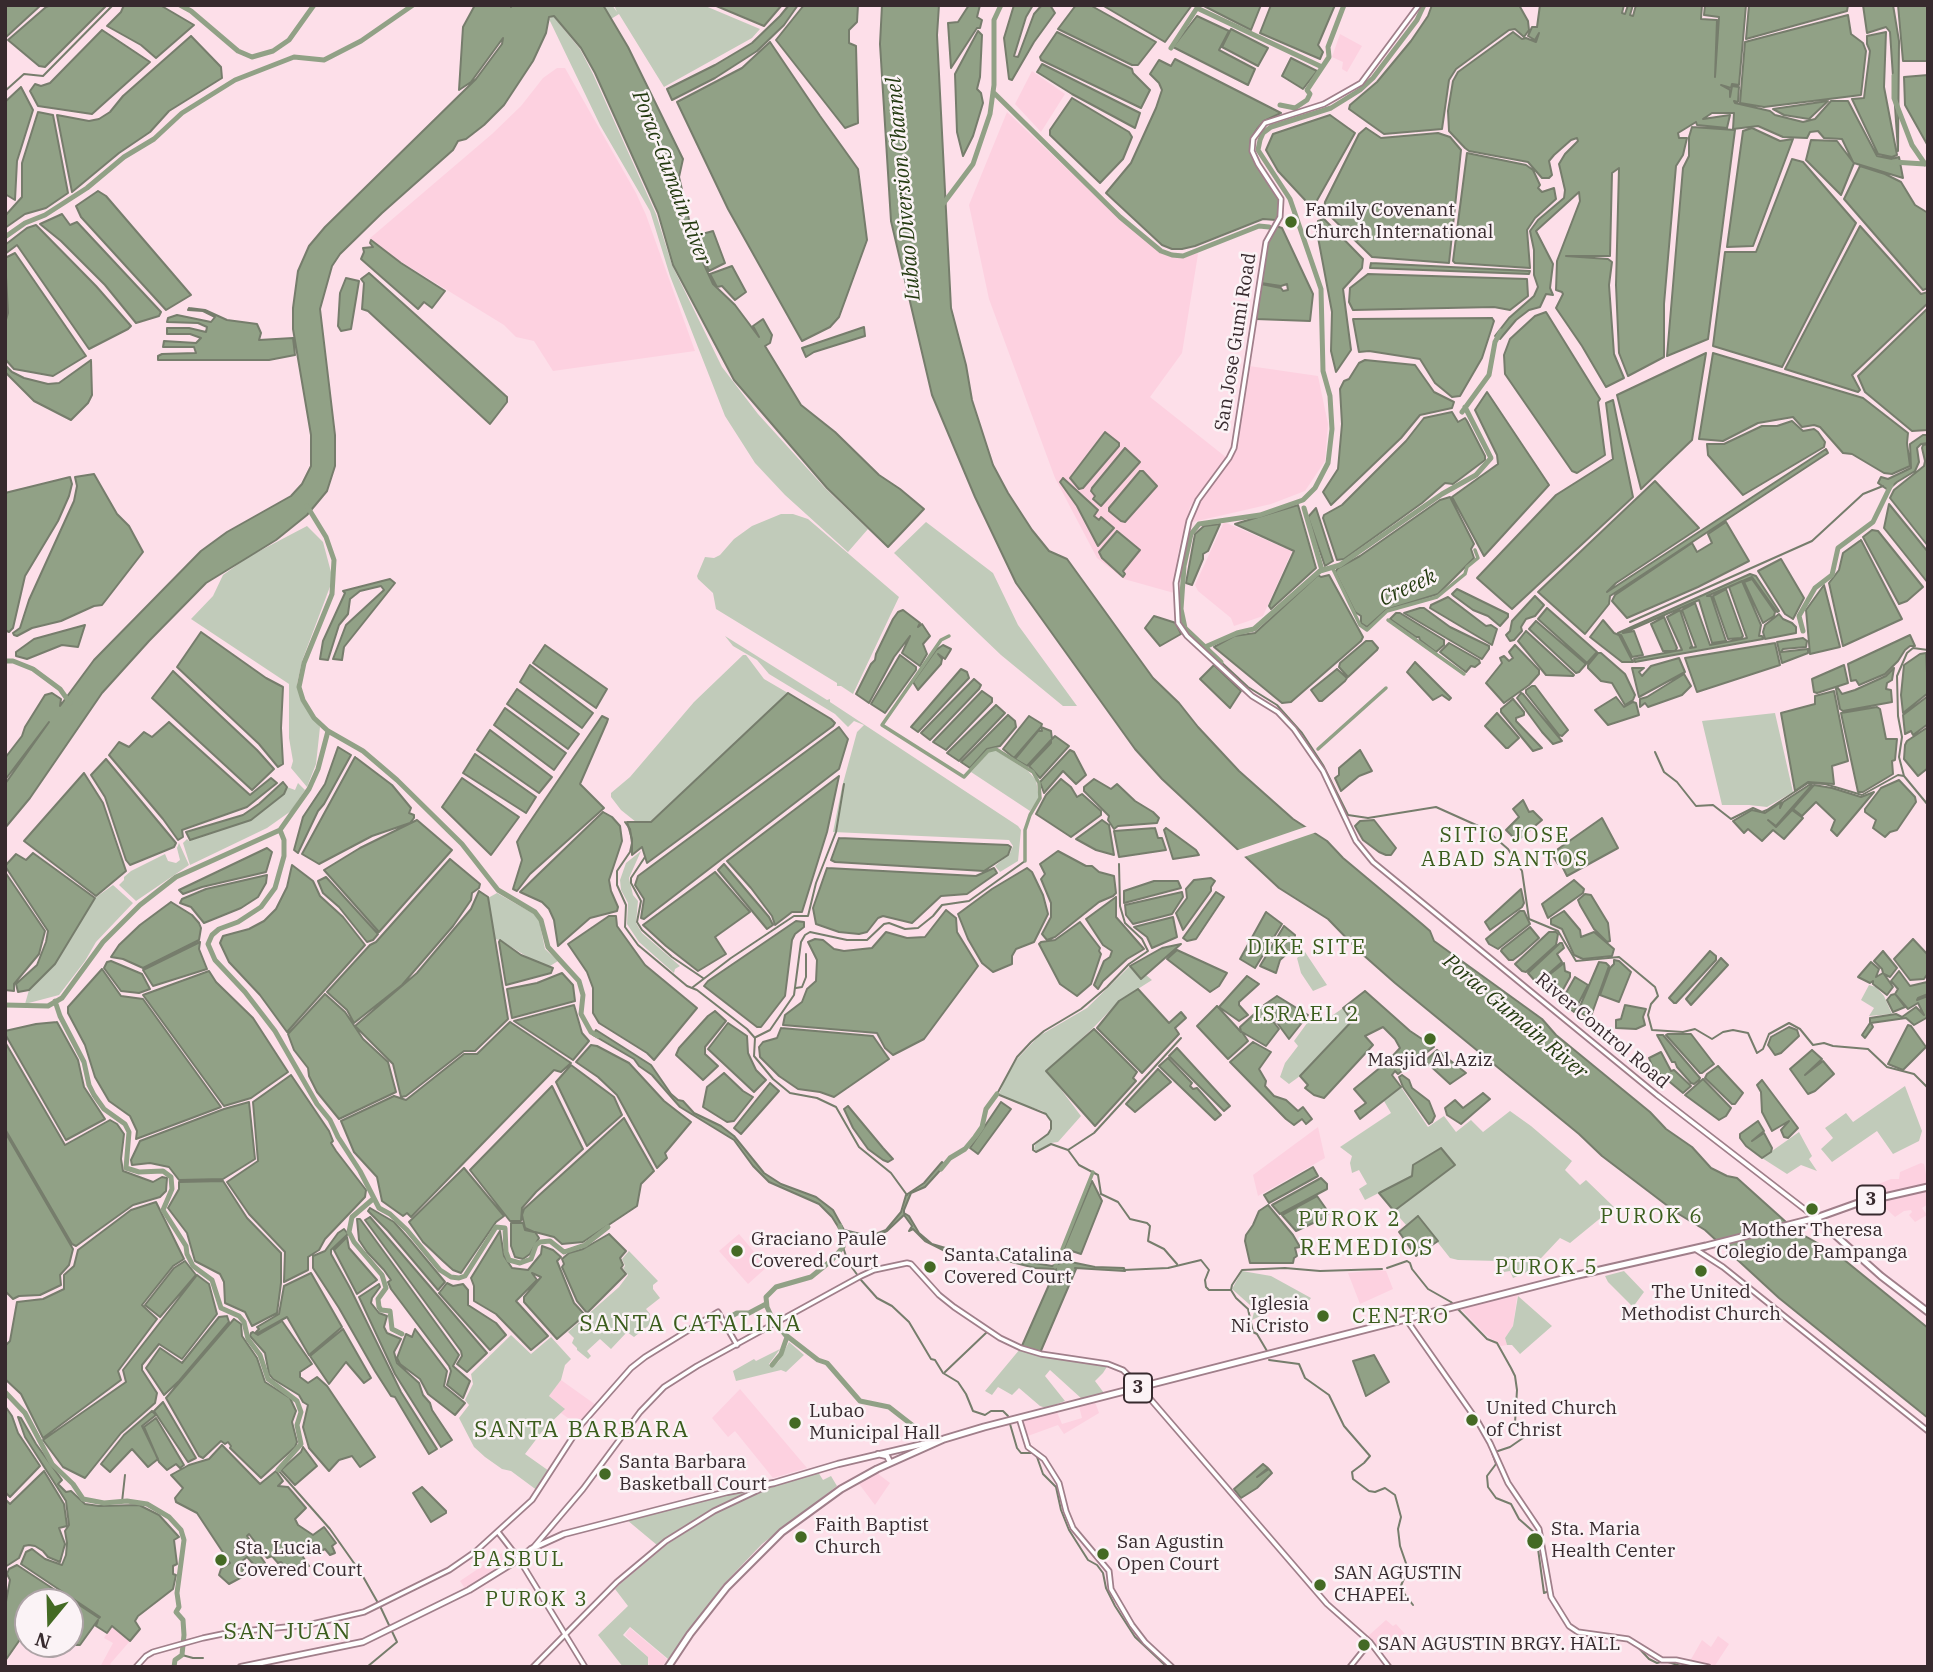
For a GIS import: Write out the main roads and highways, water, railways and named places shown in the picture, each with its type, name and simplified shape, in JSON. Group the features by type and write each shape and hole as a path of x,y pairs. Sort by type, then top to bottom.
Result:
{"main road":[{"name":"3","path":"668,1667 690,1633 727,1587 782,1532 841,1489 890,1462 944,1439 1406,1319 1816,1218 1858,1203 1928,1187"},
{"path":"1816,1218 1928,1312"},
{"path":"241,1667 348,1646 390,1630 469,1590 531,1549 564,1534 944,1439"},
{"path":"877,1454 887,1456 890,1462"}],"water":[{"path":"5,5 41,5 5,38"},
{"path":"51,5 107,5 45,67 39,66 8,40"},
{"path":"124,5 160,5 194,25 156,58 141,45 107,26"},
{"name":"Porac-Gumain River","path":"475,5 603,5 628,47 683,159 679,177 695,245 713,284 735,305 759,337 753,326 763,319 772,335 770,343 765,346 801,405 835,432 879,475 924,509 888,547 827,488 734,380 673,265 658,213 595,73 581,48 554,16 549,17 546,33 533,61 504,105 484,125 466,139 458,141 453,150 340,254 332,266 320,309 335,435 335,466 327,491 307,515 276,540 206,583 149,641 102,693 30,798 5,828 5,784 49,722 5,780 5,758 22,736 45,695 52,693 61,699 60,706 94,660 201,551 227,532 291,496 302,484 311,466 311,435 293,329 298,271 309,246 325,227 476,79 502,44 503,38 471,82 459,90 463,27"},
{"path":"714,5 782,5 764,26"},
{"path":"789,5 798,5 784,25 757,51 715,78 672,100 667,89 752,43"},
{"path":"804,5 858,5 857,22 849,30 849,43 856,46 858,123 845,128 776,40"},
{"path":"882,5 939,5 937,35 951,308 972,400 993,465 1032,530 1049,551 1067,559 1153,678 1179,703 1239,771 1293,819 1327,841 1343,858 1430,931 1434,941 1542,1019 1556,1035 1650,1112 1666,1129 1692,1147 1711,1168 1737,1178 1796,1231 1837,1254 1928,1328 1928,1418 1779,1298 1705,1230 1677,1213 1602,1156 1579,1134 1395,983 1328,919 1279,888 1162,779 1135,749 1016,583 975,497 932,395 891,221 880,44"},
{"path":"969,5 980,5 977,17 982,20 980,28 977,28 951,68 948,23 958,22"},
{"path":"1014,5 1033,5 1026,17 1014,56 1018,57 1034,14 1042,5 1050,5 1055,13 1012,80 1009,79 1004,38"},
{"path":"1076,5 1090,5 1156,42 1138,65 1132,65 1058,29"},
{"path":"1102,5 1192,5 1165,42"},
{"path":"1202,5 1261,5 1251,30"},
{"path":"1271,5 1335,5 1318,45 1323,52 1320,59 1260,33"},
{"path":"1432,5 1519,5 1528,21 1529,30 1524,37 1515,29 1509,30 1456,69 1449,80 1442,129 1384,134 1349,109 1350,105 1377,82 1411,41"},
{"path":"1540,5 1624,5 1622,13 1625,14 1628,5 1633,5 1630,15 1633,16 1636,5 1702,5 1701,19 1717,20 1715,77 1719,17 1704,15 1705,5 1746,5 1739,85 1732,84 1731,88 1721,85 1730,90 1730,97 1732,86 1739,87 1738,102 1734,101 1735,103 1803,122 1815,119 1831,101 1848,101 1877,156 1892,159 1899,157 1903,178 1854,163 1841,195 1806,160 1811,140 1837,141 1853,162 1842,139 1824,138 1818,131 1810,132 1807,138 1783,137 1758,126 1733,129 1734,113 1712,113 1703,119 1730,115 1727,128 1697,125 1696,122 1678,133 1679,138 1687,138 1683,155 1676,166 1664,304 1664,357 1628,376 1619,353 1616,285 1619,168 1612,173 1610,256 1566,256 1608,259 1612,262 1609,285 1614,354 1624,378 1606,387 1556,308 1563,294 1556,290 1557,261 1580,201 1579,192 1536,231 1553,264 1550,288 1553,295 1546,294 1540,307 1529,310 1516,320 1500,339 1495,336 1509,318 1534,296 1538,287 1534,275 1534,250 1530,231 1538,220 1564,198 1565,190 1559,164 1578,141 1577,138 1571,140 1554,155 1549,161 1552,175 1542,178 1528,162 1469,151 1449,131 1448,111 1453,81 1458,72 1513,32 1522,39 1536,42 1539,33 1535,40 1528,36 1532,27 1537,27"},
{"path":"1749,5 1848,5 1847,11 1746,39"},
{"path":"1863,5 1893,5 1899,41 1898,151 1890,32 1886,27 1867,33"},
{"path":"1898,5 1928,5 1928,61 1903,61"},
{"path":"1848,15 1851,34 1863,43 1866,51 1861,95 1764,107 1740,103 1745,42"},
{"path":"1197,16 1229,31 1219,50 1255,69 1248,85 1173,47"},
{"path":"1231,29 1268,48 1258,66 1222,47"},
{"path":"102,30 150,62 92,114 38,106 30,91 35,84 41,86 50,83"},
{"path":"978,31 982,35 977,89 981,93 983,103 973,136 963,156 957,132 955,74"},
{"path":"1057,32 1132,69 1150,90 1141,108 1041,60 1040,57"},
{"path":"1886,32 1884,87 1897,155 1892,157 1878,154 1852,99 1864,98 1870,51 1867,36"},
{"path":"191,36 221,67 222,78 169,111 150,132 119,153 72,192 57,115 89,121 99,119 110,112 123,96"},
{"path":"770,42 858,169 867,240 839,317 830,327 802,341 728,209 677,102 742,68"},
{"path":"1291,58 1317,71 1303,89 1282,76"},
{"path":"1175,59 1281,113 1264,121 1257,129 1251,139 1250,151 1280,199 1279,217 1276,220 1263,219 1182,249 1162,245 1106,193 1131,163 1156,108 1162,90 1150,74 1159,60 1171,66"},
{"path":"1042,64 1140,113 1135,128 1037,72"},
{"path":"1928,75 1928,146 1905,105 1904,77"},
{"path":"21,87 33,110 17,161 15,200 5,194 5,102"},
{"path":"1072,98 1129,132 1132,137 1123,159 1100,183 1050,135 1050,130"},
{"path":"1828,101 1809,119 1784,115 1773,109"},
{"path":"38,112 53,115 68,193 46,208 25,214 5,228 5,216 22,197 22,163"},
{"path":"1330,115 1355,133 1311,211 1305,200 1278,171 1266,150 1273,134"},
{"path":"1692,127 1735,130 1708,339 1667,356 1683,168 1689,156"},
{"path":"1366,128 1381,138 1438,133 1450,137 1461,150 1449,263 1372,257 1324,210 1325,202 1359,134"},
{"path":"1752,128 1780,141 1793,139 1753,246 1727,247 1743,131"},
{"path":"1467,153 1526,165 1533,170 1540,185 1538,188 1542,192 1554,188 1556,199 1535,218 1527,230 1530,268 1453,261"},
{"path":"1792,159 1803,162 1856,223 1782,367 1713,346 1725,252 1756,252"},
{"path":"1860,166 1901,182 1915,205 1928,213 1928,288 1923,290 1844,199"},
{"path":"98,191 106,196 191,295 166,310 81,217 76,206"},
{"path":"62,214 70,225 77,222 161,312 159,316 136,323 105,285 40,224"},
{"path":"1324,219 1363,259 1362,268 1343,289 1351,350 1336,372 1331,351 1332,312 1317,232 1318,221"},
{"path":"36,225 96,286 131,326 128,329 89,349 17,245 5,254 5,245 27,228"},
{"path":"1276,226 1282,228 1313,294 1310,321 1256,319 1261,284 1288,290 1287,284 1281,286 1261,283 1267,242"},
{"path":"1860,226 1921,294 1928,292 1928,303 1852,375 1860,390 1858,392 1785,369"},
{"path":"713,231 725,263 709,271 695,236"},
{"path":"371,240 445,291 432,308 424,302 418,309 361,259 363,248 373,247"},
{"path":"15,253 86,356 53,376 14,369 5,359 5,323 8,313 5,258"},
{"path":"1371,263 1530,271 1529,274 1370,268"},
{"path":"732,266 746,292 735,300 722,286 717,287 710,274"},
{"path":"369,273 507,397 507,402 490,424 368,311 362,309 364,283 361,279"},
{"path":"1368,274 1527,279 1528,296 1510,310 1494,307 1353,310 1349,302 1350,288"},
{"path":"346,278 359,281 351,329 341,331 338,326 340,293"},
{"path":"1928,308 1928,430 1912,431 1865,392 1858,376"},
{"path":"188,310 205,310 227,320 257,324 261,333 259,340 293,338 295,355 269,360 158,360 158,356 162,354 196,353 194,347 163,347 164,341 196,343 201,338 190,334 167,334 167,328 189,328 206,332 207,327 198,323 167,322 168,318 177,315 211,322 215,317 203,311"},
{"path":"1546,312 1600,399 1598,402 1605,455 1577,473 1572,471 1505,374 1504,355 1510,339 1535,316"},
{"path":"1492,318 1494,321 1482,358 1460,396 1452,397 1435,383 1420,359 1369,351 1359,352 1353,319"},
{"path":"864,327 865,336 806,357 802,348"},
{"path":"1706,353 1692,440 1641,489 1617,395"},
{"path":"1713,353 1863,398 1908,433 1910,466 1892,474 1884,473 1852,454 1843,453 1820,427 1802,427 1793,417 1758,423 1723,441 1699,439"},
{"path":"91,360 92,395 71,420 34,401 5,372 5,365 24,378 48,384 59,383"},
{"path":"1365,360 1415,365 1434,392 1454,402 1452,408 1420,415 1401,438 1331,505 1323,492 1338,469 1342,424 1340,389 1359,363"},
{"path":"1487,392 1549,485 1484,556 1452,497 1498,464 1497,455 1475,410"},
{"path":"1613,400 1633,497 1512,609 1477,578 1556,495 1613,459 1606,403"},
{"path":"1452,412 1458,422 1465,418 1485,460 1453,484 1445,483 1422,503 1344,559 1337,560 1324,515 1342,505 1406,441 1424,418"},
{"path":"1792,421 1803,431 1814,429 1818,432 1825,442 1824,447 1743,495 1708,455 1707,444 1724,444 1762,426 1777,426"},
{"path":"1105,432 1119,443 1119,446 1083,488 1079,489 1070,478"},
{"path":"1923,435 1928,435 1928,443 1917,448 1919,462 1915,471 1888,490 1878,483 1881,477 1888,479 1911,468 1910,444"},
{"path":"1928,444 1928,546 1890,498 1894,490 1924,466 1922,448"},
{"path":"1125,448 1140,462 1101,506 1093,499 1095,496 1092,488"},
{"path":"1826,449 1828,453 1610,596 1609,604 1585,634 1538,592 1655,481 1699,528 1616,583 1607,592"},
{"path":"1140,471 1157,486 1125,522 1121,521 1109,508"},
{"path":"94,474 143,552 102,605 14,635 20,628 29,600 74,501 77,486 75,477"},
{"path":"70,477 72,484 69,496 58,521 25,576 13,628 9,632 5,630 5,493"},
{"path":"1063,478 1098,510 1094,516 1099,520 1101,517 1114,528 1098,546 1077,506 1060,482"},
{"path":"1450,497 1474,544 1471,549 1474,558 1438,594 1386,610 1367,627 1361,623 1361,616 1355,612 1335,572 1440,500"},
{"path":"1889,504 1928,552 1928,583 1884,528"},
{"path":"1298,505 1316,568 1271,609 1269,606 1294,551 1235,524"},
{"path":"1316,508 1333,561 1325,566 1308,517"},
{"path":"1726,522 1749,561 1627,618 1612,601 1615,595 1692,543 1697,552 1712,543 1708,534"},
{"path":"1220,524 1208,551 1203,554 1192,585 1186,583 1195,534 1204,526"},
{"path":"1872,530 1878,531 1923,587 1907,601 1899,604 1863,537"},
{"path":"1117,531 1140,550 1123,571 1123,577 1099,552"},
{"path":"1861,540 1902,619 1843,646 1829,583 1839,570 1843,553"},
{"path":"1781,559 1804,598 1793,619 1785,614 1758,571"},
{"path":"1750,574 1756,576 1779,611 1777,612 1752,577 1707,596 1711,596 1726,641 1712,643 1699,600 1623,633 1634,631 1643,655 1632,657 1618,633"},
{"path":"1318,575 1329,575 1363,637 1291,702 1282,703 1214,647 1234,636 1255,633"},
{"path":"390,579 395,583 344,647 342,660 333,659 346,625 384,590 381,586 360,591 350,599 348,614 339,625 328,660 320,659 323,641 345,593 343,591"},
{"path":"1752,579 1775,612 1774,616 1763,623 1744,582"},
{"path":"1742,581 1761,625 1759,636 1763,639 1635,662 1634,659 1682,650 1667,617 1680,610 1692,646 1690,648 1696,647 1682,610 1695,603 1710,645 1747,638 1729,587"},
{"path":"1824,585 1840,647 1810,654 1806,610"},
{"path":"1457,589 1508,614 1508,617 1500,626 1454,596 1452,594"},
{"path":"1726,589 1743,636 1741,638 1728,639 1713,596"},
{"path":"1535,596 1544,605 1535,616 1526,619 1521,627 1522,631 1510,641 1506,635 1510,631 1512,621"},
{"path":"1448,597 1486,626 1491,625 1497,629 1492,645 1430,608"},
{"path":"1424,608 1450,627 1489,646 1482,659 1404,613"},
{"path":"1547,608 1597,652 1587,663 1538,619"},
{"path":"903,610 920,623 918,627 922,624 930,636 923,644 927,654 920,666 902,653 910,636 894,657 869,703 856,694 893,619"},
{"path":"1396,613 1444,640 1444,645 1436,652 1419,637 1390,619"},
{"path":"1779,614 1796,627 1796,633 1765,639 1765,625"},
{"path":"1154,616 1176,623 1181,634 1160,646 1145,628"},
{"path":"1664,617 1677,648 1675,651 1663,651 1651,624"},
{"path":"1603,620 1619,635 1633,662 1622,662 1590,637"},
{"path":"1536,621 1586,664 1579,672 1576,673 1529,629"},
{"path":"85,625 78,647 62,645 27,659 16,656 16,652 34,639"},
{"path":"1526,631 1574,675 1546,675 1518,641"},
{"path":"201,632 283,687 283,764 278,767 259,744 177,667"},
{"path":"1910,635 1915,646 1905,650 1885,674 1859,685 1856,680 1851,681 1848,664"},
{"path":"1803,638 1807,641 1806,647 1783,649 1781,652 1808,649 1808,653 1782,663 1777,642"},
{"path":"1366,641 1372,641 1377,650 1348,677 1339,667 1340,663"},
{"path":"1449,643 1480,663 1475,667 1471,666 1466,672 1440,652"},
{"path":"1775,643 1780,665 1697,692 1685,658"},
{"path":"545,645 607,689 596,708 533,663"},
{"path":"943,645 951,649 950,651 945,659 938,654 942,659 941,664 918,690 913,682 936,650"},
{"path":"1515,645 1539,670 1539,674 1504,703 1486,683 1502,663 1500,658 1504,656 1509,661 1513,658 1509,652"},
{"path":"1598,653 1625,674 1635,695 1633,700 1625,705 1612,683 1601,681 1588,668"},
{"path":"1926,653 1928,693 1903,713 1901,695 1904,665"},
{"path":"900,655 916,667 916,670 885,713 871,704"},
{"path":"1679,658 1685,672 1639,697 1632,668 1644,668 1639,672 1642,676 1651,666"},
{"path":"1415,662 1451,698 1449,700 1442,695 1433,700 1407,672"},
{"path":"530,665 593,713 582,728 520,682"},
{"path":"1214,665 1241,691 1230,708 1200,679"},
{"path":"1844,665 1848,683 1814,692 1812,679"},
{"path":"1894,668 1892,680 1887,683 1886,689 1891,690 1892,702 1843,711 1840,709 1836,689 1842,694 1855,690 1886,676"},
{"path":"961,669 967,672 969,678 918,732 911,727"},
{"path":"1337,669 1347,678 1319,701 1311,690"},
{"path":"173,671 274,769 252,790 152,698"},
{"path":"1684,674 1691,686 1682,695 1648,707 1645,703 1640,707 1640,699"},
{"path":"974,679 981,685 979,689 930,740 921,733"},
{"path":"1535,686 1568,730 1562,736 1526,693"},
{"path":"517,689 579,734 568,749 507,704"},
{"path":"982,691 992,698 992,702 946,750 933,742"},
{"path":"1834,691 1848,761 1832,766 1834,784 1808,782 1795,791 1781,713 1815,704 1815,696"},
{"path":"788,693 831,719 835,723 833,726 647,863 642,847 632,855 632,839 627,822 651,822"},
{"path":"1521,693 1562,741 1553,744 1542,732 1517,698"},
{"path":"1928,696 1928,724 1913,735 1911,731 1905,734 1903,715"},
{"path":"1616,697 1624,707 1636,703 1639,715 1608,725 1595,710"},
{"path":"1513,699 1524,712 1516,721 1542,748 1533,751 1501,712"},
{"path":"996,705 1005,713 959,761 947,753"},
{"path":"1877,707 1880,709 1886,739 1897,739 1895,760 1892,761 1893,774 1863,792 1858,792 1841,713"},
{"path":"505,708 566,753 554,770 494,725"},
{"path":"1497,713 1519,738 1508,748 1485,726"},
{"path":"1008,715 1015,721 1016,727 1000,746 987,749 970,768 961,762"},
{"path":"602,716 608,719 580,784 604,808 530,874 517,891 513,889 522,860 517,842"},
{"path":"1029,716 1042,724 1041,727 1014,758 1003,749"},
{"path":"169,722 250,795 271,778 277,783 247,807 182,830 183,837 178,840 109,755 119,742 129,747 144,732 152,737"},
{"path":"839,727 848,739 839,769 644,919 641,918 644,899 635,885 638,876"},
{"path":"1041,727 1051,731 1052,739 1055,736 1069,746 1040,778 1029,766 1051,740 1027,766 1015,759 1038,731 1042,731"},
{"path":"1928,727 1928,768 1918,776 1904,759 1905,745"},
{"path":"490,730 552,777 539,793 477,750"},
{"path":"338,747 351,755 318,811 298,853 294,850 303,817 325,784"},
{"path":"1070,750 1074,752 1086,775 1076,784 1063,771 1044,793 1040,782"},
{"path":"1360,750 1372,771 1359,776 1341,791 1335,778 1339,775 1339,768"},
{"path":"475,754 536,797 526,813 463,773"},
{"path":"355,757 392,785 411,808 409,813 414,815 414,818 410,823 372,836 319,864 302,854"},
{"path":"106,759 176,843 174,847 130,865 126,860 105,797 91,775"},
{"path":"84,773 103,803 126,871 96,896 24,841"},
{"path":"839,776 827,832 802,912 792,912 775,925 772,916 751,888 727,861"},
{"path":"462,778 519,817 491,855 442,807"},
{"path":"1061,779 1071,787 1077,797 1082,794 1101,811 1101,815 1071,837 1036,814 1046,795"},
{"path":"1094,779 1111,789 1117,784 1135,801 1153,812 1159,818 1157,823 1118,826 1114,829 1108,820 1109,816 1084,791 1084,787"},
{"path":"1899,780 1915,797 1916,802 1897,830 1885,837 1873,828 1876,820 1865,812 1865,809 1881,788"},
{"path":"283,782 287,787 284,794 251,820 190,840 186,832 243,815"},
{"path":"1812,785 1776,826 1768,820 1776,827 1792,810 1803,818 1784,839 1773,830 1762,841 1748,829 1744,833 1733,821 1752,810 1765,813 1781,802 1780,808 1783,802"},
{"path":"1814,785 1861,797 1874,792 1837,836 1831,830 1835,820 1816,802 1802,816 1793,809"},
{"path":"1523,800 1529,812 1533,811 1542,820 1517,841 1506,830 1519,817 1513,809"},
{"path":"603,812 620,826 622,841 609,880 617,911 590,918 558,946 554,920 549,909 542,902 520,892"},
{"path":"1602,818 1618,848 1567,876 1553,856 1558,849"},
{"path":"417,820 452,850 379,932 324,870 360,848"},
{"path":"1102,820 1109,825 1114,855 1096,850 1076,839"},
{"path":"1374,820 1396,848 1391,855 1379,852 1363,840 1355,826 1360,821"},
{"path":"1155,828 1166,850 1119,857 1114,831"},
{"path":"1166,828 1199,855 1173,859 1164,830"},
{"path":"839,838 1011,847 1008,855 984,871 835,862 831,860"},
{"path":"267,848 272,852 266,872 183,894 179,890"},
{"path":"1058,851 1086,866 1092,866 1099,872 1114,876 1116,893 1099,902 1055,937 1047,940 1042,934 1051,917 1051,903 1041,879 1045,874 1040,864"},
{"path":"33,853 95,898 55,964 29,990 18,992 16,984 37,965 48,931 5,866 16,854 26,860"},
{"path":"450,859 480,884 479,888 472,893 471,900 453,926 402,985 354,1023 347,1010 327,992"},
{"path":"724,864 773,925 767,929 718,870"},
{"path":"292,865 313,881 320,896 343,917 365,945 287,1032 260,995 229,962 220,943 223,936 249,929 264,921 276,909 287,887"},
{"path":"827,868 976,876 994,868 997,873 967,894 941,896 912,923 883,916 878,918 867,932 859,934 839,932 816,924 813,908"},
{"path":"1027,868 1032,872 1043,895 1048,914 1034,942 1016,949 1012,964 993,972 982,963 958,914"},
{"path":"5,872 45,931 39,954 14,984 14,991 5,990"},
{"path":"715,872 750,912 715,937 726,954 698,971 643,925"},
{"path":"267,875 266,883 258,897 241,908 204,923 191,907 180,903 182,899 206,889"},
{"path":"326,877 378,934 373,940 367,942 339,907 323,893 318,881"},
{"path":"1211,878 1215,881 1211,891 1183,930 1176,913 1187,898 1186,889 1194,880"},
{"path":"1574,880 1584,889 1583,893 1548,918 1542,904"},
{"path":"1154,881 1178,881 1181,888 1124,903 1124,891"},
{"path":"1521,889 1524,903 1522,907 1490,930 1485,922"},
{"path":"479,891 488,897 508,1019 475,1051 464,1051 406,1096 401,1097 393,1064 355,1026 417,973 471,909"},
{"path":"1182,892 1183,897 1172,914 1133,924 1126,915 1125,905"},
{"path":"1216,892 1224,897 1196,939 1187,941 1183,938"},
{"path":"1585,894 1591,895 1608,923 1610,941 1607,942 1594,929 1580,905 1578,900"},
{"path":"1116,897 1116,917 1144,949 1127,959 1098,989 1094,985 1104,961 1110,957 1112,951 1103,945 1086,919"},
{"path":"171,902 192,915 199,923 199,940 143,968 111,957 119,945 140,925"},
{"path":"946,910 956,918 957,932 978,966 924,1039 893,1055 885,1048 877,1033 783,1025 785,1015 802,1002 807,989 816,981 817,960 808,942 823,940 834,949 844,951 872,948 886,932 907,938 925,937"},
{"path":"1520,911 1524,911 1530,924 1498,949 1489,944 1486,939"},
{"path":"1564,911 1580,930 1581,937 1594,932 1614,949 1612,956 1583,959 1574,955 1562,929 1551,924 1551,919"},
{"path":"1266,912 1282,924 1255,968 1240,959"},
{"path":"609,916 616,916 617,926 645,965 697,1008 654,1060 599,1023 593,1013 593,988 587,972 568,944"},
{"path":"1173,917 1177,937 1152,948 1147,937 1134,927"},
{"path":"796,921 804,922 804,927 792,940 785,996 761,1027 757,1027 704,986"},
{"path":"1080,922 1100,948 1101,954 1091,984 1077,996 1060,984 1039,944 1055,940"},
{"path":"1284,926 1295,935 1295,939 1292,949 1280,960 1276,973 1260,966"},
{"path":"1530,927 1539,938 1513,960 1509,960 1502,949"},
{"path":"1549,932 1558,934 1556,945 1526,972 1522,971 1515,964"},
{"path":"1913,939 1928,955 1928,973 1924,979 1910,980 1894,959"},
{"path":"500,940 521,955 553,968 551,973 506,985"},
{"path":"200,942 199,949 207,969 153,986 143,970"},
{"path":"1560,943 1564,948 1557,954 1562,962 1539,982 1535,981 1528,973"},
{"path":"1181,944 1141,979 1130,966 1162,948"},
{"path":"1177,950 1227,973 1219,986 1210,992 1167,959"},
{"path":"1710,951 1716,956 1716,960 1674,1003 1669,998"},
{"path":"1883,951 1897,968 1890,977 1884,974 1893,987 1887,995 1873,984 1873,981 1870,983 1858,977 1871,962 1879,969 1876,977 1883,973 1874,961"},
{"path":"1721,958 1728,965 1691,1005 1686,999"},
{"path":"1614,960 1631,972 1619,1002 1600,995"},
{"path":"111,961 142,974 150,989 139,993 121,991 104,968 107,962"},
{"path":"1599,962 1609,966 1590,1019 1578,1011"},
{"path":"1564,963 1565,971 1570,973 1570,977 1560,995 1554,996 1539,983"},
{"path":"102,969 121,996 143,999 221,1107 136,1139 137,1131 130,1116 109,1101 95,1077 85,1045 68,1013 68,1007"},
{"path":"209,971 216,982 253,1018 288,1072 251,1098 224,1106 143,995"},
{"path":"1899,971 1910,986 1927,982 1928,994 1917,1000 1928,996 1928,1017 1914,1025 1906,1018 1871,1023 1873,1027 1865,1038 1862,1035 1870,1023 1870,1018 1896,1014 1902,1017 1916,1007 1924,1015 1918,1003 1908,1009 1896,995 1905,1007 1893,1012 1887,1000 1898,989 1891,981"},
{"path":"562,973 573,985 575,1001 512,1018 507,989 537,983"},
{"path":"1247,976 1259,984 1239,1002 1248,1015 1239,1021 1219,1007"},
{"path":"1575,977 1588,985 1574,1012 1562,1003 1562,1000"},
{"path":"1138,989 1169,1023 1181,1012 1186,1018 1175,1028 1179,1034 1142,1073 1097,1028 1119,1001"},
{"path":"1365,991 1410,1031 1434,1047 1398,1074 1395,1071 1392,1075 1401,1087 1360,1119 1355,1111 1366,1103 1354,1089 1400,1048 1383,1027 1365,1036 1373,1045 1324,1098 1305,1088 1308,1085 1300,1076 1352,1021 1343,1008"},
{"path":"325,994 345,1012 363,1039 388,1062 396,1092 339,1119 317,1092 308,1068 294,1050 288,1034"},
{"path":"1277,996 1308,1015 1289,1039 1264,1005"},
{"path":"574,1005 582,1033 589,1041 573,1060 514,1021"},
{"path":"1625,1005 1646,1009 1643,1017 1645,1025 1636,1029 1616,1028 1616,1020 1621,1019"},
{"path":"1217,1006 1241,1032 1240,1027 1262,1007 1279,1029 1266,1046 1242,1032 1248,1041 1228,1059 1197,1026"},
{"path":"715,1011 726,1021 705,1047 705,1054 718,1066 703,1080 676,1055 679,1048"},
{"path":"57,1022 78,1060 84,1087 105,1119 66,1140 5,1034 5,1031"},
{"path":"510,1022 571,1063 561,1072 554,1070 411,1217 407,1213 403,1216 382,1201 377,1177 354,1152 341,1121 394,1096 406,1100 464,1054 477,1054"},
{"path":"728,1023 747,1036 748,1053 756,1070 766,1080 754,1092 708,1049"},
{"path":"1908,1025 1926,1047 1903,1070 1888,1064"},
{"path":"1789,1027 1797,1030 1799,1036 1781,1053 1775,1055 1768,1045 1771,1037"},
{"path":"781,1028 873,1036 889,1059 834,1097 798,1089 779,1076 760,1057 759,1047 763,1042 777,1038"},
{"path":"1094,1029 1137,1072 1133,1078 1136,1081 1095,1126 1046,1071"},
{"path":"596,1030 651,1065 671,1094 683,1101 694,1113 721,1126 734,1136 764,1173 781,1184 816,1197 833,1210 844,1230 873,1235 865,1236 842,1233 832,1217 819,1204 769,1182 734,1140 680,1107 634,1059 593,1035"},
{"path":"1691,1034 1714,1064 1700,1073 1666,1035"},
{"path":"1657,1035 1663,1035 1699,1080 1691,1083 1675,1062 1672,1062"},
{"path":"5,1042 65,1145 110,1120 117,1124 124,1134 121,1159 123,1171 153,1182 162,1177 167,1178 166,1191 160,1197 133,1205 76,1246 72,1244 5,1129"},
{"path":"1253,1042 1271,1052 1259,1069 1266,1081 1265,1086 1274,1096 1286,1100 1298,1111 1303,1107 1312,1119 1306,1124 1302,1119 1294,1125 1286,1119 1230,1062"},
{"path":"591,1045 629,1063 664,1101 691,1122 665,1153 667,1158 657,1168 617,1095 598,1077 576,1062"},
{"path":"1177,1048 1230,1106 1224,1111 1169,1056"},
{"path":"1437,1050 1466,1073 1450,1084 1425,1061"},
{"path":"1812,1050 1822,1059 1805,1075 1823,1061 1834,1074 1808,1094 1790,1069"},
{"path":"1661,1052 1671,1071 1674,1070 1691,1086 1683,1093 1653,1068 1649,1058"},
{"path":"1168,1058 1192,1083 1190,1086 1197,1088 1221,1115 1215,1120 1159,1066"},
{"path":"571,1065 614,1097 622,1115 587,1146 556,1082"},
{"path":"1718,1066 1743,1093 1735,1104 1705,1078"},
{"path":"1158,1069 1171,1082 1135,1112 1126,1104"},
{"path":"724,1073 753,1097 734,1121 727,1122 703,1107 707,1087"},
{"path":"291,1075 329,1131 336,1151 366,1190 365,1197 325,1239 319,1250 308,1257 308,1270 284,1282 285,1252 249,1214 227,1182 258,1161 253,1102"},
{"path":"1402,1075 1409,1080 1412,1088 1429,1101 1435,1116 1429,1124 1403,1087 1399,1077"},
{"path":"1703,1079 1731,1108 1726,1116 1719,1120 1685,1095"},
{"path":"1762,1080 1798,1128 1788,1138 1784,1137 1781,1130 1789,1121 1772,1131 1762,1112 1761,1092 1757,1085"},
{"path":"770,1083 779,1091 741,1134 734,1128"},
{"path":"552,1086 583,1149 522,1208 521,1221 510,1221 470,1170"},
{"path":"1483,1093 1490,1099 1461,1124 1447,1115 1445,1108 1455,1100 1463,1108"},
{"path":"249,1102 255,1159 223,1179 179,1180 169,1167 150,1163 132,1165 131,1160 140,1141"},
{"path":"1001,1102 1011,1109 978,1154 970,1148"},
{"path":"848,1106 893,1159 888,1162 883,1160 868,1149 844,1109"},
{"path":"624,1118 654,1171 641,1184 637,1206 583,1242 562,1244 554,1237 535,1232 539,1238 530,1254 523,1259 515,1257 511,1246 511,1223 523,1223 525,1230 534,1232 525,1228 522,1215 524,1209"},
{"path":"1758,1121 1764,1131 1752,1141 1764,1133 1772,1148 1771,1152 1762,1158 1740,1138 1740,1134"},
{"path":"5,1132 73,1249 69,1265 60,1275 61,1285 40,1295 13,1299 5,1291"},
{"path":"1441,1148 1455,1165 1394,1211 1379,1193 1412,1176 1413,1165"},
{"path":"942,1162 945,1165 925,1187 911,1193 904,1210 919,1233 932,1244 979,1258 1007,1258 1052,1266 1066,1261 1095,1267 1124,1268 1125,1271 1075,1268 1040,1353 1021,1348 1056,1269 1035,1268 1004,1260 978,1260 945,1251 925,1241 913,1229 909,1231 912,1226 904,1215 887,1231 873,1235 886,1230 901,1212 906,1195 924,1183"},
{"path":"1313,1167 1318,1176 1269,1203 1264,1195"},
{"path":"464,1168 504,1216 496,1222 461,1273 453,1270 423,1242 409,1222"},
{"path":"1321,1178 1327,1184 1327,1189 1280,1214 1272,1205"},
{"path":"223,1181 247,1218 281,1253 277,1313 252,1326 245,1312 225,1303 224,1282 220,1274 195,1261 187,1233 168,1208 179,1189 179,1182"},
{"path":"1092,1181 1102,1201 1081,1254 1069,1250 1067,1258 1060,1258"},
{"path":"1317,1196 1329,1213 1296,1231 1282,1215"},
{"path":"156,1202 184,1259 173,1266 142,1305 157,1319 118,1371 121,1380 43,1438 21,1394 5,1379 5,1346 10,1341 17,1302 43,1299 64,1289 64,1275 74,1266 78,1250 131,1210"},
{"path":"1268,1205 1300,1247 1295,1248 1297,1256 1293,1263 1250,1263 1246,1235 1259,1211"},
{"path":"370,1208 394,1222 445,1282 438,1290 368,1211"},
{"path":"1418,1216 1438,1241 1416,1256 1399,1232"},
{"path":"370,1217 487,1353 467,1372 457,1364 462,1356 461,1351 365,1220"},
{"path":"357,1219 360,1219 459,1355 453,1366 470,1381 463,1398 447,1385 451,1371 449,1366 391,1289 388,1282 391,1280 384,1270 359,1240"},
{"path":"344,1229 348,1234 331,1250 331,1254 401,1392 437,1449 429,1454 313,1268 313,1256 325,1251"},
{"path":"500,1231 504,1256 512,1268 528,1270 541,1254 542,1246 561,1257 557,1261 574,1303 585,1315 557,1339 524,1302 524,1297 541,1277 532,1273 537,1280 516,1301 548,1336 531,1350 496,1314 474,1301 471,1278"},
{"path":"609,1234 626,1251 620,1258 623,1265 621,1268 626,1274 587,1313 577,1301 562,1267 562,1259"},
{"path":"347,1237 349,1248 377,1280 357,1294 334,1250"},
{"path":"185,1261 196,1275 160,1317 145,1305 174,1268"},
{"path":"311,1273 342,1327 309,1355 287,1317 256,1332 259,1329 257,1327 279,1314 284,1286"},
{"path":"197,1275 209,1284 217,1314 182,1359 159,1344 142,1365 142,1370 157,1393 155,1403 121,1433 85,1478 63,1467 43,1440 126,1382 123,1370"},
{"path":"447,1283 453,1286 463,1284 468,1290 468,1305 496,1323 506,1335 490,1350 439,1293"},
{"path":"379,1284 371,1303 379,1313 387,1316 384,1327 387,1333 401,1339 394,1352 397,1363 419,1383 423,1395 452,1440 441,1447 395,1374 359,1297"},
{"path":"227,1316 229,1322 164,1395 146,1368 160,1348 182,1363 219,1317"},
{"path":"234,1319 241,1324 242,1336 257,1358 265,1382 290,1398 296,1411 292,1422 297,1442 295,1447 261,1478 230,1448 228,1442 225,1444 221,1441 203,1458 199,1456 166,1398"},
{"path":"282,1321 312,1364 300,1372 300,1377 308,1383 317,1377 327,1386 375,1457 360,1467 352,1456 339,1460 329,1471 309,1448 303,1427 308,1405 299,1395 269,1374 265,1353 250,1336 253,1332 258,1335"},
{"path":"343,1329 371,1378 364,1383 346,1362 329,1384 310,1356"},
{"path":"415,1329 447,1371 444,1386 465,1403 455,1415 428,1394 420,1379 400,1364 397,1358 406,1334 412,1337"},
{"path":"1374,1355 1389,1382 1366,1396 1353,1361"},
{"path":"163,1402 196,1458 188,1462 154,1411"},
{"path":"5,1406 18,1433 40,1466 10,1497 5,1492"},
{"path":"152,1411 156,1415 142,1426 158,1459 148,1467 132,1449 110,1472 101,1464 124,1435"},
{"path":"18,1417 62,1480 58,1484 66,1492 71,1491 85,1504 139,1505 159,1515 179,1537 174,1540 177,1564 173,1566 173,1574 176,1575 173,1589 138,1616 135,1621 140,1629 130,1641 112,1626 107,1633 96,1626 98,1620 84,1639 84,1608 100,1617 84,1606 84,1588 57,1588 21,1564 26,1552 32,1549 45,1559 62,1565 66,1555 65,1531 69,1525 66,1501 25,1437"},
{"path":"156,1418 184,1465 180,1468 176,1464 167,1470 159,1462 144,1427"},
{"path":"222,1445 260,1484 276,1471 283,1481 278,1486 288,1487 306,1508 295,1519 298,1525 313,1535 324,1527 336,1543 332,1546 335,1553 330,1555 325,1549 317,1553 310,1543 300,1544 297,1548 309,1566 288,1570 272,1556 267,1558 249,1534 247,1536 265,1563 257,1568 247,1557 240,1563 244,1572 242,1577 229,1584 219,1575 221,1569 230,1563 197,1513 176,1502 175,1498 183,1488 171,1475 189,1465 209,1459"},
{"path":"303,1447 317,1466 295,1485 281,1470"},
{"path":"1263,1464 1268,1468 1257,1477 1269,1469 1272,1473 1257,1488 1241,1498 1234,1489"},
{"path":"44,1471 64,1504 67,1526 59,1528 65,1544 60,1562 29,1545 24,1546 19,1558 5,1567 5,1499 10,1504"},
{"path":"422,1487 446,1511 431,1522 413,1493"},
{"path":"17,1565 52,1588 14,1588 14,1648 5,1661 5,1607 10,1580 7,1574 9,1569"}],"waterway":[{"path":"5,91 24,74 43,76 113,5"},
{"path":"180,5 191,11 238,51 252,57 273,51 289,40 314,5"},
{"path":"5,237 87,188 124,157 154,139 182,113 235,80 294,57 324,60 361,41 413,5"},
{"path":"943,204 973,164 990,114 994,85 994,20 1001,5"},
{"path":"1197,5 1197,8 1322,67"},
{"path":"1280,105 1295,108 1307,100 1310,94 1307,90 1329,57 1328,47 1344,5"},
{"path":"1221,662 1185,628 1181,609 1184,566 1191,534 1199,524 1260,515 1303,500 1315,488 1328,463 1332,429 1330,396 1323,371 1321,289 1290,199 1258,150 1260,140 1263,133 1271,127 1331,108 1360,90 1373,78 1417,20 1424,5"},
{"path":"1171,48 1197,8"},
{"path":"1894,76 1894,98 1912,145 1925,164"},
{"path":"993,92 1120,217 1161,251 1183,256 1259,226 1269,227"},
{"path":"1893,162 1925,164"},
{"path":"1462,412 1489,375 1495,342 1501,331"},
{"path":"1205,647 1237,633 1254,629 1320,571 1340,565 1442,494 1476,475 1491,458 1465,407"},
{"path":"1803,631 1799,616 1815,588 1832,575 1838,548 1873,522 1891,485"},
{"path":"1630,622 1812,541 1863,494 1883,486"},
{"path":"307,506 326,537 334,560 332,594 304,663 299,687 303,700 314,718 328,731 363,751 397,780 462,844 498,890 535,912 541,920 548,947 579,981 583,995 581,1014 591,1032 598,1036"},
{"path":"1304,508 1322,570"},
{"name":"Creeek","path":"1332,567 1360,625 1367,630 1387,611 1437,597 1465,574 1467,567 1478,558 1475,550"},
{"path":"1388,620 1464,674"},
{"path":"949,636 941,640 882,725 964,777 988,751 996,749 1033,772 1039,783 1040,798 1025,830 1025,861"},
{"path":"1655,752 1664,772 1677,782 1696,806 1713,805 1731,819 1753,808 1762,812 1767,810 1808,783 1825,784 1862,795 1898,775 1904,776 1899,757 1902,737 1898,716 1897,676 1907,653 1913,648 1928,650"},
{"path":"5,661 13,661 33,669 60,689 70,703"},
{"path":"1221,662 1248,687 1277,705 1302,733 1323,765 1348,815 1368,818 1436,807 1485,829 1508,849 1522,871 1529,919 1558,931 1576,961 1619,957 1655,987 1658,996 1651,1004 1648,1015 1652,1030 1683,1032 1695,1029 1712,1039 1723,1032 1733,1030 1748,1033 1757,1053 1763,1049 1769,1034 1789,1023 1800,1029 1813,1045 1824,1043 1868,1049 1887,1067 1914,1074 1928,1088"},
{"path":"1318,749 1386,688"},
{"path":"5,1005 48,1006 62,998 103,942 140,905 176,877 280,830 309,789 318,769 328,731"},
{"path":"1904,776 1928,805"},
{"path":"693,987 794,916 808,916 816,883 836,832 844,784"},
{"path":"625,822 630,829 632,843 630,852 617,871 617,885 626,905 625,927 638,945 687,986 697,990 747,1029 755,1038 754,1056 773,1079 790,1093 817,1098 836,1107 859,1147 891,1173 907,1195"},
{"path":"280,830 284,840 284,856 275,888 261,907 238,922 219,929 208,944 215,960 245,992 275,1031 360,1171 379,1208 407,1230 440,1270 451,1277 459,1278 465,1276 496,1227 505,1228 509,1260 520,1263 531,1259 536,1245 540,1242 550,1241 564,1252 585,1245 608,1227"},
{"path":"645,857 631,878 641,901 637,922 642,930 672,957 703,978"},
{"path":"756,1037 770,1030 794,995 801,942 805,935 810,932 847,940 867,940 884,924 889,923 905,929 918,928 942,905 969,901 1025,861"},
{"path":"1119,864 1120,906 1125,923 1142,939 1148,951 1129,964 1081,1009 1031,1042 1017,1057 997,1094 1046,1114 1051,1121 1051,1129 1033,1145 1033,1150 1036,1152 1051,1144 1068,1150 1079,1165 1098,1175 1101,1194 1118,1202 1130,1219 1150,1226 1148,1241 1164,1249 1177,1264"},
{"path":"796,988 802,987 806,977 806,954"},
{"path":"55,1001 84,1062 94,1095 104,1109 125,1124 129,1132 126,1168 139,1172 163,1171 171,1177 172,1189 163,1210 186,1246 193,1266 212,1280 221,1308 239,1316 244,1322 248,1339 260,1355 268,1379 297,1401 301,1412 297,1425 301,1444 278,1470"},
{"path":"1068,1150 1094,1133 1181,1038"},
{"path":"941,1169 975,1137 982,1127 986,1109 997,1094"},
{"path":"1055,1267 1093,1172"},
{"path":"373,1199 352,1217 349,1232 354,1242 382,1275 386,1288 378,1299 379,1307 381,1310 390,1311 392,1329 402,1334"},
{"path":"772,1365 781,1354 787,1337 773,1320 766,1297 776,1287 811,1277 832,1260 843,1247 840,1226"},
{"path":"843,1247 848,1262 861,1280 877,1298 892,1306 909,1322 931,1359 935,1360 943,1373 958,1382 973,1411 985,1415 991,1411 1003,1411 1008,1416"},
{"path":"1124,1270 1168,1268 1201,1260 1209,1270 1205,1280 1206,1287 1209,1290 1231,1290"},
{"path":"1387,1268 1407,1261 1410,1263 1428,1289 1451,1302 1487,1339 1497,1343 1511,1368 1517,1390 1515,1423 1521,1429 1523,1438 1510,1447 1492,1453 1496,1464 1487,1476 1488,1487 1496,1498 1511,1504 1519,1519 1536,1534 1544,1593 1549,1591"},
{"path":"1267,1351 1253,1332 1248,1309 1231,1290 1242,1270 1382,1269"},
{"path":"725,1320 737,1313 749,1313 766,1304"},
{"path":"945,1372 987,1332"},
{"path":"787,1336 818,1360 827,1363 860,1401 889,1407 930,1439"},
{"path":"1269,1360 1299,1364 1305,1378 1329,1395 1344,1426 1370,1456 1352,1472 1353,1479 1369,1491 1385,1488 1395,1495 1401,1517 1398,1529 1400,1546 1408,1569 1400,1588 1413,1605"},
{"path":"5,1392 25,1413 52,1464 73,1484 83,1499 104,1503 127,1501 147,1504 169,1517 181,1530 184,1540 177,1593 179,1607 176,1612 183,1620 184,1635 182,1655 175,1660 174,1667"},
{"path":"1010,1424 1017,1448 1021,1453 1033,1453 1043,1474 1056,1487 1069,1530 1088,1560 1097,1565 1103,1573 1106,1588 1135,1637 1167,1667"},
{"path":"278,1470 330,1529 378,1603"},
{"path":"122,1502 125,1475"},
{"path":"367,1667 397,1642 380,1606"},
{"path":"1555,1606 1563,1619"},
{"path":"1568,1627 1584,1635"},
{"path":"1634,1643 1649,1659 1657,1663 1665,1661 1684,1667"},
{"path":"182,1655 203,1658"}],"place":[{"name":"Family Covenant Church International","path":"1291,222"},
{"name":"Masjid Al Aziz","path":"1430,1039"},
{"name":"Mother Theresa Colegio de Pampanga","path":"1812,1209"},
{"name":"Graciano Paule Covered Court","path":"737,1251"},
{"name":"Santa Catalina Covered Court","path":"930,1267"},
{"name":"The United Methodist Church","path":"1701,1271"},
{"name":"Iglesia Ni Cristo","path":"1323,1316"},
{"name":"United Church of Christ","path":"1472,1420"},
{"name":"Lubao Municipal Hall","path":"795,1423"},
{"name":"Santa Barbara Basketball Court","path":"605,1474"},
{"name":"Faith Baptist Church","path":"801,1537"},
{"name":"Sta. Maria Health Center","path":"1535,1541"},
{"name":"San Agustin Open Court","path":"1103,1554"},
{"name":"Sta. Lucia Covered Court","path":"221,1560"},
{"name":"SAN AGUSTIN CHAPEL","path":"1320,1585"},
{"name":"SAN AGUSTIN BRGY. HALL","path":"1364,1645"}],"district":[{"name":"SITIO JOSE ABAD SANTOS","path":"1505,848"},
{"name":"DIKE SITE","path":"1307,948"},
{"name":"ISRAEL 2","path":"1307,1015"},
{"name":"PUROK 6","path":"1652,1217"},
{"name":"PUROK 2","path":"1350,1220"},
{"name":"REMEDIOS","path":"1367,1248"},
{"name":"PUROK 5","path":"1547,1268"},
{"name":"CENTRO","path":"1401,1317"},
{"name":"SANTA CATALINA","path":"691,1324"},
{"name":"SANTA BARBARA","path":"582,1430"},
{"name":"PASBUL","path":"519,1560"},
{"name":"PUROK 3","path":"537,1600"},
{"name":"SAN JUAN","path":"288,1632"}],"water label":[{"name":"Lubao Diversion Channel","path":"904,189"},
{"name":"Porac Gumain River","path":"1515,1017"}]}
